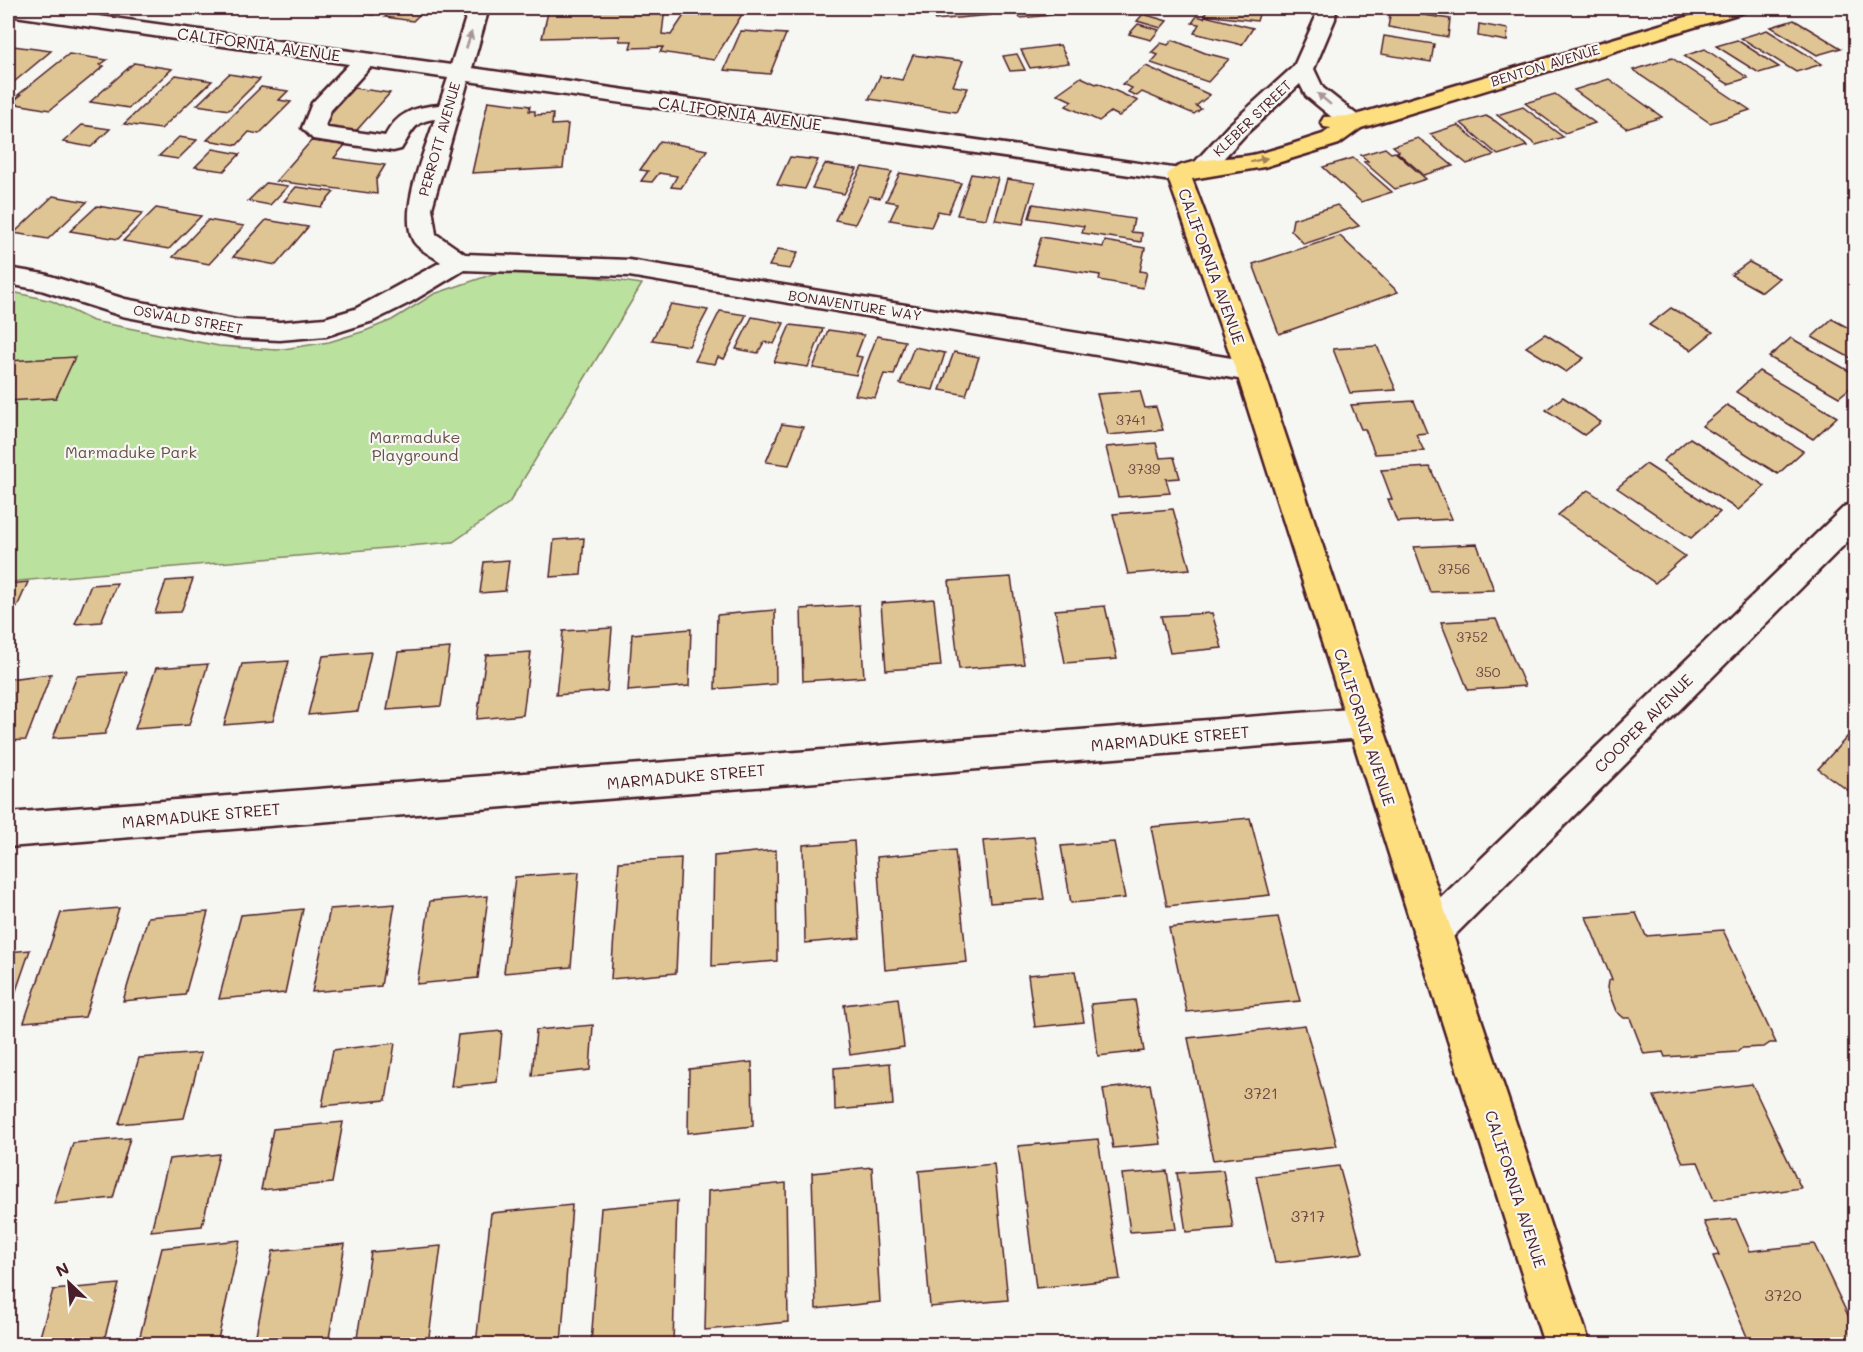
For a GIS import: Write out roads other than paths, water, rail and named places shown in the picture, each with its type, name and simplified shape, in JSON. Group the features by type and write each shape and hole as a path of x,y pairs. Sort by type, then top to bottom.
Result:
{"main road":[{"name":"BENTON AVENUE","path":"1190,171 1267,159 1331,139 1353,123 1701,12 1737,8"},
{"name":"BENTON AVENUE","path":"1312,122 1353,123"},
{"path":"1190,171 1239,144 1260,138"},
{"name":"CALIFORNIA AVENUE","path":"1190,171 1250,370 1567,1344"}],"street":[{"path":"141,27 153,8"},
{"name":"PERROTT AVENUE","path":"459,262 424,237 420,208 479,8"},
{"name":"KLEBER STREET","path":"1190,171 1303,69 1325,19 1326,8"},
{"name":"CALIFORNIA AVENUE","path":"8,9 458,73 1190,171"},
{"path":"364,60 320,108 313,128 321,134 393,144 399,126 419,112 447,111"},
{"name":"KLEBER STREET","path":"1303,69 1314,91 1353,123"},
{"name":"OSWALD STREET","path":"8,276 44,282 122,308 236,329 280,331 326,327 364,315 402,297 459,262"},
{"name":"BONAVENTURE WAY","path":"459,262 629,268 1250,370"},
{"name":"COOPER AVENUE","path":"1432,932 1856,514"},
{"name":"MARMADUKE STREET","path":"8,830 1364,723"}],"park label":[{"name":"Marmaduke Playground","path":"415,445"},
{"name":"Marmaduke Park","path":"131,451"}]}
